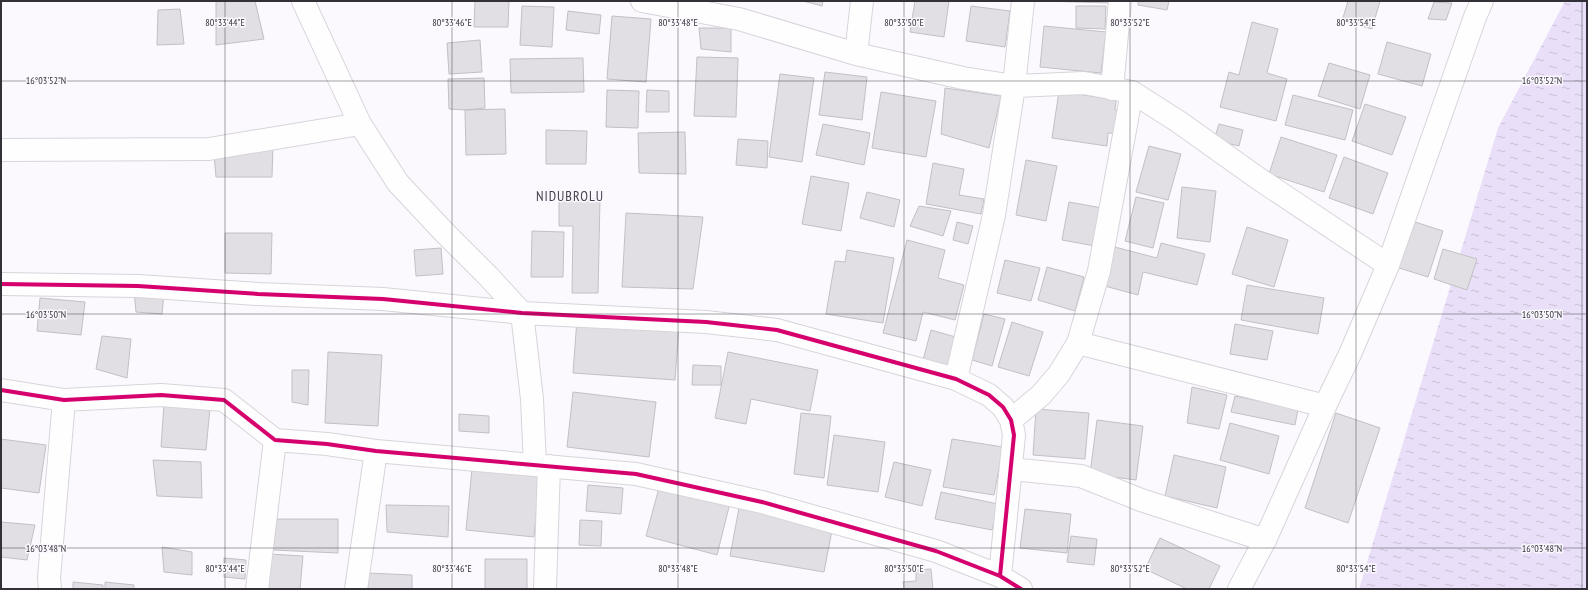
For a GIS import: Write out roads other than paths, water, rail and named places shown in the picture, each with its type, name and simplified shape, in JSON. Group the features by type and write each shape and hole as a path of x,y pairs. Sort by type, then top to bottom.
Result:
{"street":[{"path":"303,1 360,124 398,183 444,232 490,277 522,313 532,399 542,466 545,589"},
{"path":"642,1 740,10 856,54 963,78 1014,86 1084,83 1122,91 1179,122 1258,178 1388,265"},
{"path":"856,54 862,1"},
{"path":"956,379 994,215 1014,86 1023,1"},
{"path":"1011,420 1041,395 1055,380 1078,344 1099,271 1122,91 1120,1"},
{"path":"1239,589 1265,540 1350,354 1388,265 1475,17 1482,1"},
{"path":"1,150 209,149 360,124"},
{"path":"1,284 138,286 258,294 383,299 522,313 706,322 777,330 956,379 989,395 1003,407 1011,420 1014,435 1000,576"},
{"path":"1078,344 1325,406"},
{"path":"1,390 64,400 161,395 224,400 275,440 327,444 376,451 636,474 762,502 936,551 1000,576 1021,589"},
{"path":"50,589 49,578 64,400"},
{"path":"257,589 275,440"},
{"path":"356,589 376,451"},
{"path":"1011,469 1081,476 1141,500 1265,540"}],"water":[{"path":"1565,1 1587,1 1587,589 1359,589 1498,128"}],"district":[{"name":"NIDUBROLU","path":"570,196"}]}
